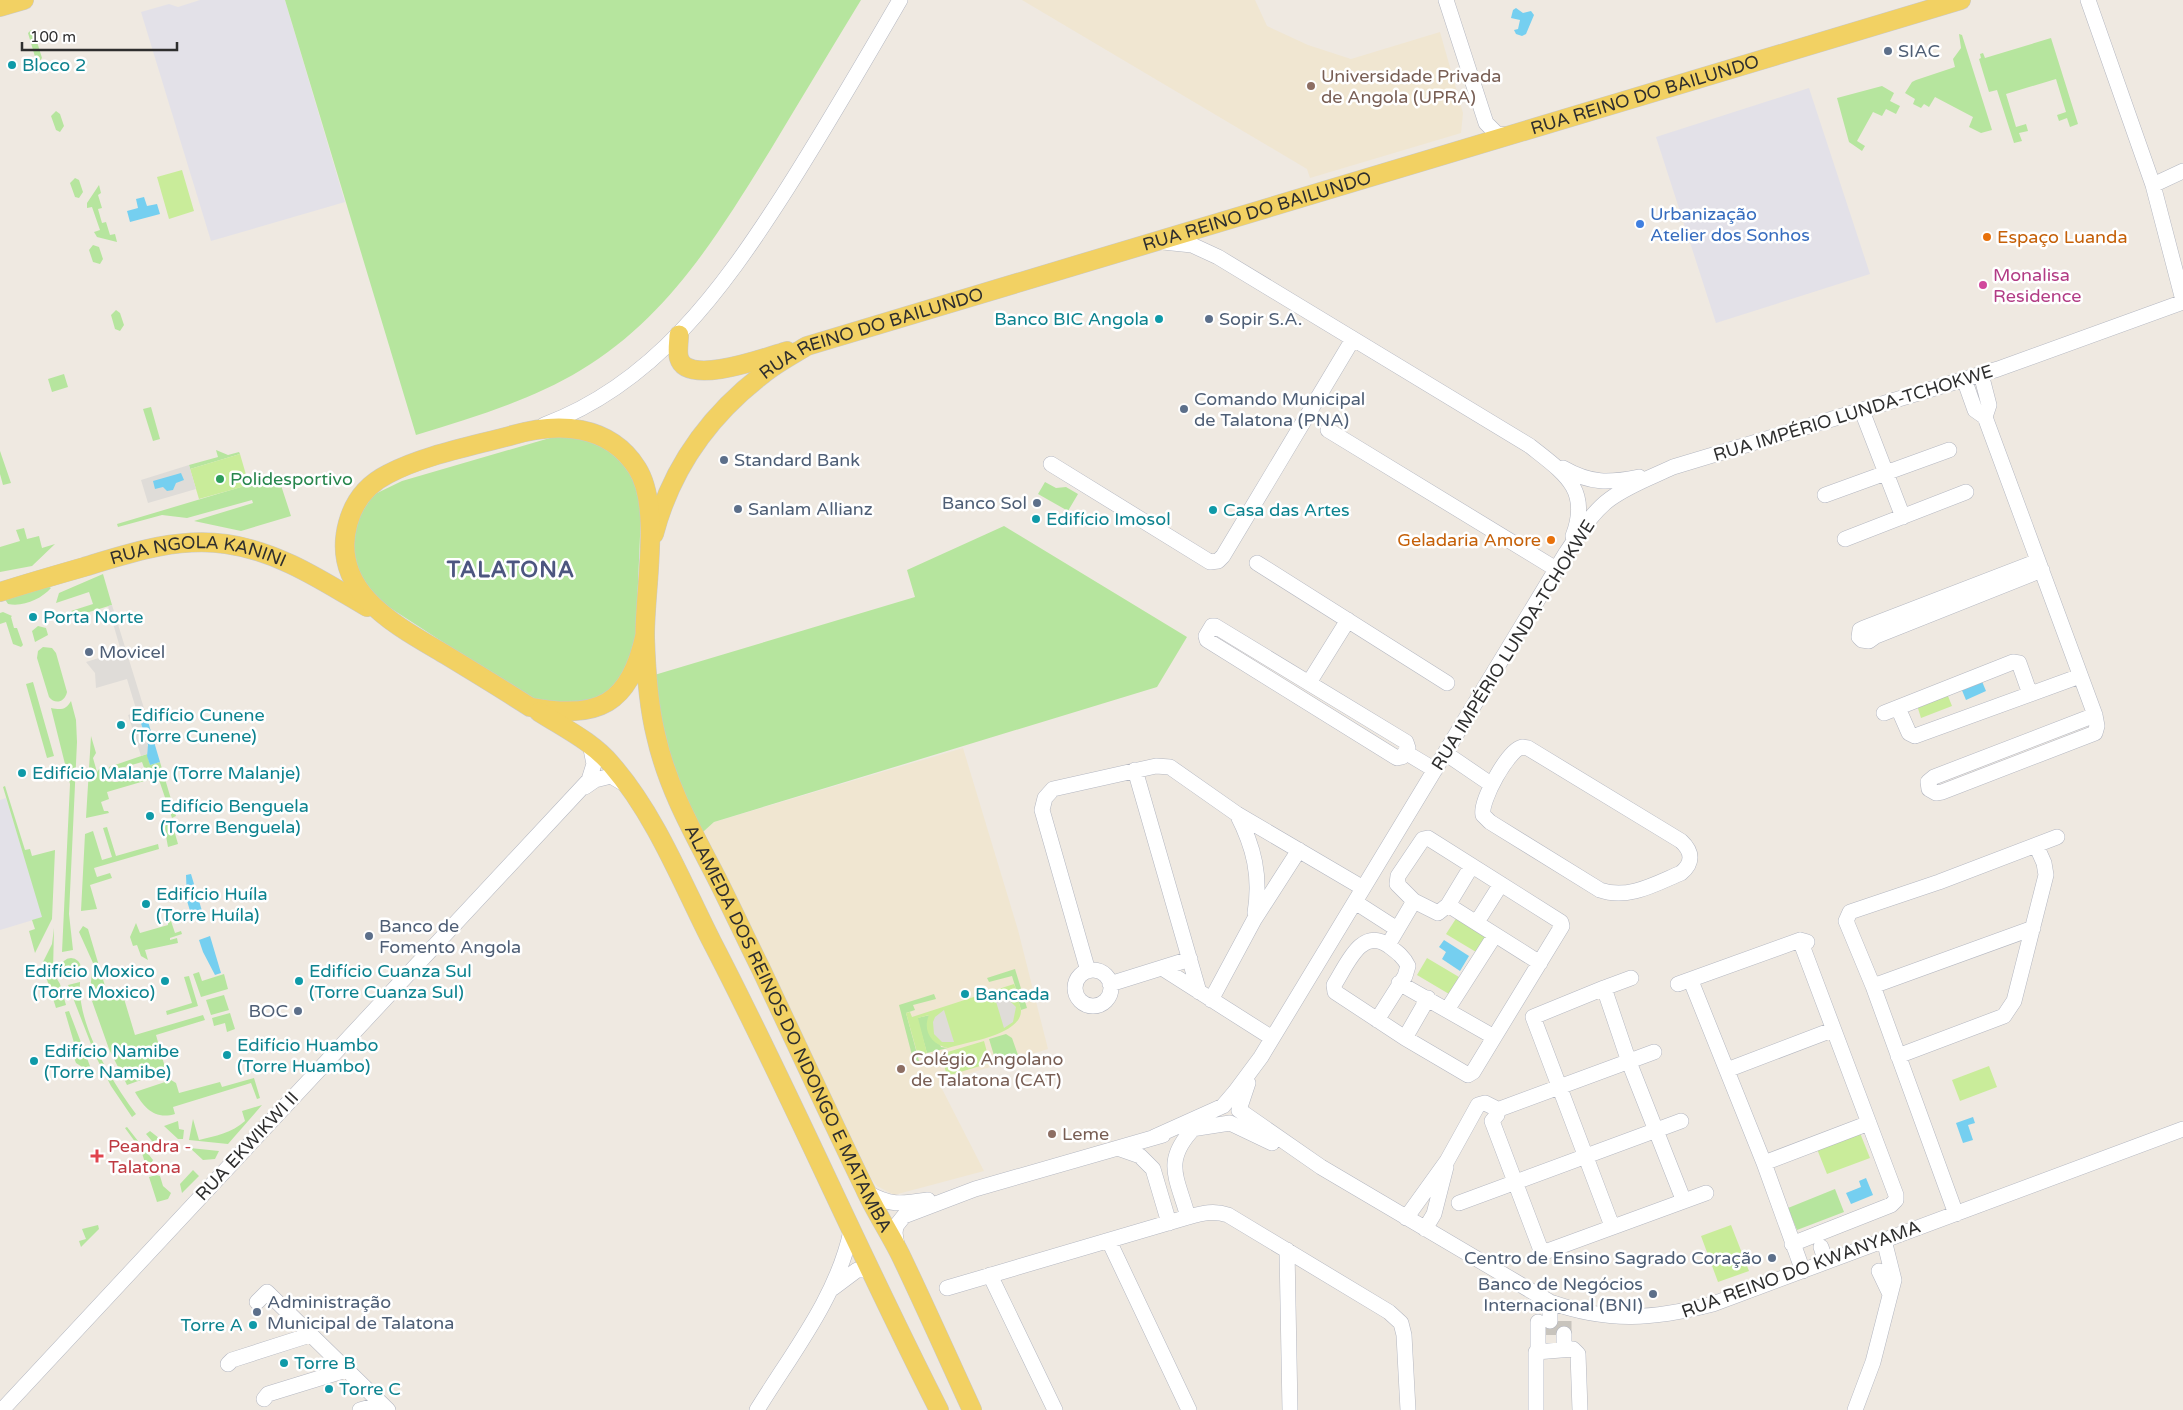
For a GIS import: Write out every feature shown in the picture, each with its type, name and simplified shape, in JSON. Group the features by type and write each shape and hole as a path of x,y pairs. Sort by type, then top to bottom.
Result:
{"main road":[{"path":"0,7 24,0"},
{"name":"RUA REINO DO BAILUNDO","path":"650,549 665,496 674,477 707,427 726,406 763,373 807,346 1962,0"},
{"path":"680,335 679,358 684,365 693,370 720,370 807,346"},
{"path":"385,618 359,590 348,567 344,539 352,510 364,492 384,476 406,466 539,428 564,427 589,431 605,437 637,467 647,493 650,549 645,635 638,662 631,679 608,701 582,712 551,711 530,706"},
{"name":"RUA NGOLA KANINI","path":"0,592 124,555 164,546 187,542 226,544 258,552 290,564 385,618"},
{"name":"ALAMEDA DOS REINOS DO NDONGO E MATAMBA","path":"385,618 590,744 611,764 630,788 660,839 742,1000 851,1231 939,1410"},
{"name":"ALAMEDA DOS REINOS DO NDONGO E MATAMBA","path":"645,635 648,688 655,734 667,776 688,824 834,1121 866,1192 898,1251 972,1410"},
{"path":"660,839 664,826 669,821 680,820 688,824"},
{"path":"804,1131 813,1140 825,1141 832,1135 834,1121"},
{"path":"929,1391 938,1398 952,1398 956,1389 957,1377"}],"street":[{"path":"539,428 566,417 626,382 680,335 714,296 746,253 828,125 900,0"},
{"path":"1446,0 1486,123 1497,134 1516,135"},
{"path":"2088,0 2152,185 2183,301"},
{"path":"2152,185 2183,171"},
{"path":"1149,244 1179,242 1203,249 1582,478 1603,482 1642,476 1673,467"},
{"name":"RUA IMPÉRIO LUNDA-TCHOKWE","path":"898,1251 895,1233 896,1226 904,1216 964,1193 1120,1149 1154,1137 1223,1106 1236,1092 1272,1038 1566,553 1589,520 1609,500 1627,489 1673,467 1964,380 2183,301"},
{"path":"1051,464 1210,562 1218,561 1223,556 1353,338"},
{"path":"1981,374 1989,405 1985,417"},
{"path":"1964,380 1974,410 1985,417 2095,715 2097,726 2095,733 1938,793 1929,789 1928,782 1934,777 2095,715"},
{"path":"1862,411 1903,517"},
{"path":"1328,430 1556,569"},
{"path":"1530,446 1562,472 1577,493 1580,508 1576,526 1566,553"},
{"path":"1825,495 1949,450"},
{"path":"1845,539 1966,492"},
{"path":"1257,563 1448,683"},
{"path":"2040,566 1876,636 1869,641 1862,640 1859,637 1860,630 1864,628 2040,566"},
{"path":"0,588 39,580"},
{"path":"1310,682 1348,620"},
{"path":"1212,626 1310,682 1406,742 1409,745 1405,752 1400,759 1396,758 1206,640 1206,636 1212,626"},
{"path":"2030,694 2020,663 2016,661 1891,711 1909,733 1915,736 2080,676"},
{"name":"RUA EKWIKWI II","path":"2,1410 589,780 592,773 594,754 590,744"},
{"path":"1525,747 1681,841 1689,851 1690,862 1681,873 1630,894 1615,895 1600,890 1486,819 1483,805 1492,785 1513,752 1518,748 1525,747"},
{"path":"1405,752 1435,770"},
{"path":"1445,753 1492,785"},
{"path":"1088,971 1042,810 1045,798 1053,789 1156,766 1170,767 1237,814 1299,850 1400,925"},
{"path":"1135,770 1190,958 1205,996"},
{"name":"RUA EKWIKWI II","path":"574,795 604,776 618,778 630,788"},
{"path":"1237,814 1250,840 1258,874 1258,895 1254,920"},
{"path":"1956,1214 1846,921 1850,912 1939,882 2057,837"},
{"path":"1377,1020 1407,972 1408,966 1403,958 1388,945 1377,940 1367,940 1363,943 1333,989 1377,1020 1405,1038 1468,1075 1473,1072 1540,963 1563,924 1428,838 1423,839 1398,876 1397,884 1414,901 1434,913 1442,912 1471,867"},
{"path":"1898,1056 2004,1016 2014,1001 2046,876 2044,863 2036,845"},
{"path":"1205,996 1299,850"},
{"path":"1477,922 1501,884"},
{"path":"1388,945 1414,901"},
{"path":"1448,905 1540,963"},
{"path":"1872,986 2033,928"},
{"path":"1448,1010 1495,935"},
{"path":"1799,1247 1818,1241 1891,1205 1896,1200 1869,1123 1832,1030 1803,941 1685,982 1727,1070 1799,1247 1806,1270"},
{"path":"1110,984 1190,958"},
{"path":"1162,968 1272,1038"},
{"path":"1088,971 1101,972 1110,984 1111,990 1105,1001 1100,1004 1085,1004 1077,996 1075,990 1080,976 1088,971"},
{"path":"1612,1226 1533,1017 1631,978"},
{"path":"1399,983 1494,1037"},
{"path":"1604,988 1629,1062 1657,1129 1683,1200"},
{"path":"1405,1038 1428,998"},
{"path":"1727,1070 1832,1030"},
{"path":"1406,1218 1415,1203 1483,1116 1654,1052"},
{"name":"RUA IMPÉRIO LUNDA-TCHOKWE","path":"1154,1137 1195,1127 1230,1123 1237,1119 1243,1095 1260,1057"},
{"path":"1230,1123 1223,1121 1220,1115 1223,1106 1231,1103 1239,1110"},
{"name":"RUA REINO DO KWANYAMA","path":"1239,1110 1321,1167 1426,1230 1553,1329 1628,1318 1675,1314 1713,1304 2183,1129"},
{"path":"1483,1116 1516,1182 1542,1253 1706,1192"},
{"path":"1459,1203 1681,1121"},
{"name":"RUA REINO DO KWANYAMA","path":"1230,1123 1321,1167"},
{"path":"1764,1163 1869,1123"},
{"path":"1188,1217 1173,1163 1179,1146 1195,1127"},
{"path":"1120,1149 1140,1156 1153,1169 1169,1223"},
{"path":"1426,1230 1434,1214 1448,1161"},
{"path":"1153,1169 1173,1163"},
{"name":"RUA IMPÉRIO LUNDA-TCHOKWE","path":"866,1192 882,1201 895,1204 964,1193"},
{"path":"1415,1203 1434,1214"},
{"path":"947,1288 1109,1242 1188,1217 1209,1212 1228,1215 1389,1312 1401,1323 1404,1335 1408,1410"},
{"path":"757,1410 832,1288 844,1259 851,1231"},
{"path":"1855,1410 1873,1362 1894,1280 1884,1240"},
{"path":"1818,1241 1826,1262"},
{"path":"1109,1242 1190,1410"},
{"path":"1870,1246 1890,1294"},
{"path":"1287,1250 1290,1410"},
{"path":"832,1288 857,1270 870,1270"},
{"path":"990,1275 1055,1410"},
{"path":"257,1302 267,1292 385,1407"},
{"path":"1536,1410 1535,1357 1553,1329 1578,1352 1580,1410"},
{"path":"228,1364 232,1360 310,1335"},
{"path":"264,1399 268,1394 346,1370"},
{"path":"360,1410 385,1407"}],"shaded area":[{"path":"200,0 285,0 345,202 211,241 141,12 169,4 178,7"},
{"name":"Universidade Privada de Angola (UPRA)","path":"1022,0 1255,0 1267,26 1308,45 1351,59 1440,32 1463,113 1461,133 1310,178 1307,169"},
{"path":"1809,88 1870,274 1716,323 1656,137"},
{"path":"189,465 196,489 148,503 141,480"},
{"path":"112,605 147,718 141,720 148,747 147,754 141,756 128,715 137,712 127,679 96,688 95,673 86,662 121,651 108,606"},
{"path":"963,748 1018,930 1048,1049 939,1083 984,1171 894,1195 877,1186 871,1178 704,831 714,822"},
{"path":"6,798 43,917 0,930 0,800"},
{"path":"994,995 1005,996 1016,1007 1013,1022 1004,1028"},
{"path":"944,1010 954,1042 942,1042 934,1034 933,1022 935,1017"}],"green space":[{"path":"285,0 861,0 732,212 689,272 640,325 612,349 581,370 542,391 459,422 416,435"},
{"path":"31,30 34,32 42,58 39,62 36,60 28,33"},
{"path":"1959,34 1962,35 1992,130 1981,133 1969,127 1973,117 1935,97 1929,107 1924,104 1921,108 1913,104 1915,99 1905,93 1912,82 1955,67 1953,59 1961,48"},
{"path":"2051,38 2078,124 2070,127 2067,118 2059,121 2057,115 2066,112 2056,79 2006,94 2016,127 2026,124 2028,131 2019,133 2022,141 2014,143 1997,90 1989,92 1979,59 1981,58 1980,54 1983,53 1985,58"},
{"path":"1882,86 1894,93 1890,101 1900,106 1896,114 1886,109 1882,116 1873,112 1857,141 1865,146 1862,151 1849,142 1837,98"},
{"path":"56,111 60,114 64,126 60,132 56,130 51,116"},
{"path":"182,170 194,211 169,219 157,177"},
{"path":"75,178 79,180 83,192 79,198 75,197 70,183"},
{"path":"99,185 101,193 98,195 102,208 98,209 102,223 106,222 110,235 115,234 117,242 97,237 94,232 100,230 92,207 87,208 87,203"},
{"path":"93,245 99,247 103,259 100,264 93,262 89,250"},
{"path":"116,310 120,313 124,325 120,331 115,329 111,315"},
{"path":"64,374 68,387 52,392 48,379"},
{"path":"151,407 160,439 153,441 143,409"},
{"path":"560,435 582,436 607,448 624,465 638,486 641,513 635,654 620,683 600,700 569,706 534,701 381,602 363,585 351,547 360,515 373,495 402,481"},
{"path":"216,450 228,455 239,452 240,454 190,469 189,465 218,457"},
{"path":"0,451 11,483 3,485 0,474"},
{"name":"Polidesportivo","path":"240,454 249,485 199,499 190,469"},
{"path":"278,476 291,516 241,531 194,521 253,503 252,500 187,518 162,515 118,527 117,524"},
{"path":"1045,482 1056,488 1066,487 1078,494 1068,511 1038,494"},
{"path":"1004,526 1187,637 1157,687 714,822 704,831 697,832 671,770 651,676 915,597 907,570"},
{"path":"24,528 27,539 39,536 42,548 55,544 32,566 0,572 0,547 20,541 16,530"},
{"path":"103,574 112,605 73,617 71,611 93,604 89,592 56,603 59,593"},
{"path":"48,586 51,588 47,592 37,599 26,603 8,604 4,598"},
{"path":"3,612 12,616 14,628 17,628 23,645 21,647 13,644 6,622 0,624 0,613"},
{"path":"38,626 46,628 48,635 35,642 32,631"},
{"path":"43,647 52,648 56,653 67,692 62,700 57,702 49,697 37,658 38,651"},
{"path":"33,682 54,756 47,758 26,684"},
{"path":"1946,691 1952,706 1921,718 1916,702"},
{"path":"71,701 76,720 77,742 69,914 73,950 62,952 70,784 51,708 63,709"},
{"path":"91,736 96,753 93,758 97,772 100,768 106,781 117,782 146,773 142,762 111,771 109,767 147,754 150,765 160,762 176,816 172,818 158,777 107,792 109,799 101,802 104,811 109,813 86,818"},
{"path":"5,786 25,850 30,849 32,856 55,850 52,919 35,953 29,931 35,929 32,920 42,917 3,787"},
{"path":"167,819 169,824 172,823 178,844 168,847 163,820"},
{"path":"107,827 116,856 158,844 159,849 94,868 97,877 110,873 112,878 90,885 97,909 81,911 85,834 93,831 102,860 112,857 103,828"},
{"path":"1457,917 1486,936 1476,952 1446,934"},
{"path":"171,921 175,933 181,931 182,934 170,938 170,940 177,938 178,943 145,950 148,960 141,956 137,945 133,946 130,937 136,923 140,933 168,925 168,922"},
{"path":"83,926 88,929 105,986 90,991 93,963 79,932"},
{"path":"54,928 53,972 60,984 66,1005 56,1008 42,964 52,944"},
{"path":"67,958 75,958 81,964 81,972 75,978 67,978 61,972 61,964"},
{"path":"1427,958 1459,977 1449,994 1417,975"},
{"path":"1015,969 1027,1008 1021,1010 1019,1003 1007,991 1016,989 1012,976 989,982 987,978"},
{"path":"199,972 202,981 224,974 228,989 201,997 193,974"},
{"path":"189,976 198,1006 167,1015 166,1011 192,1003 184,977"},
{"path":"80,982 84,1016 90,1034 116,1085 136,1114 132,1117 111,1086 96,1057 68,985"},
{"path":"1014,984 1016,989 1008,991 1017,999 1021,1010 1019,1019 1013,1026 992,1036 948,1048 937,1044 930,1036 927,1026 929,1015 918,1018 927,1053 918,1056 906,1013 910,1012 912,1017"},
{"path":"122,992 135,1035 203,1015 205,1020 156,1035 166,1071 127,1085 109,1049 92,1001"},
{"path":"934,994 936,999 913,1005 915,1010 906,1013 919,1061 914,1063 899,1005"},
{"path":"224,995 229,1010 211,1015 206,1000"},
{"path":"69,1011 93,1074 76,1063 73,1055 77,1053 65,1012"},
{"path":"230,1013 235,1029 227,1032 225,1023 214,1026 212,1018"},
{"path":"930,1015 941,1047 948,1048 927,1053 917,1018"},
{"path":"1006,1034 1012,1038 1018,1055 996,1062 989,1039"},
{"path":"984,1041 990,1063 947,1076 941,1054"},
{"path":"1989,1066 1997,1087 1960,1101 1952,1080"},
{"path":"254,1078 260,1098 257,1099 251,1083 173,1107 175,1114 168,1115 156,1114 146,1108 135,1092 171,1080 176,1083 179,1093 220,1082 222,1087"},
{"path":"262,1105 228,1144 189,1140 193,1119 199,1140 223,1134 235,1128 245,1121 242,1111"},
{"path":"178,1121 179,1129 184,1130 183,1139 178,1139 164,1126"},
{"path":"127,1127 153,1160 151,1164 146,1166 141,1150 125,1128"},
{"path":"150,1131 169,1146 168,1153 162,1153 146,1134"},
{"path":"1860,1133 1870,1158 1827,1174 1817,1149"},
{"path":"190,1148 219,1151 215,1159 203,1160"},
{"path":"193,1170 199,1176 182,1193 180,1184"},
{"path":"160,1176 163,1186 171,1193 168,1199 157,1202 149,1177"},
{"path":"1835,1189 1844,1212 1797,1230 1788,1208"},
{"path":"98,1225 99,1229 81,1247 79,1241 86,1239 82,1229"},
{"path":"1731,1225 1749,1271 1718,1282 1701,1236"}],"water":[{"path":"1516,8 1523,13 1531,11 1534,15 1526,34 1522,36 1516,34 1514,30 1518,29 1520,20 1511,18 1513,10"},
{"path":"144,197 147,206 157,204 160,214 130,222 127,211 138,208 136,199"},
{"path":"181,473 184,480 176,483 173,490 167,491 163,487 155,489 153,481"},
{"path":"1981,679 1986,691 1966,700 1961,688"},
{"path":"147,718 160,762 150,765 147,756 148,745 140,720"},
{"path":"191,874 202,911 191,914 187,901 186,875"},
{"path":"210,936 221,973 215,975 199,940"},
{"path":"1444,940 1469,956 1460,971 1442,959 1446,952 1439,947"},
{"path":"1973,1117 1975,1123 1968,1125 1973,1140 1963,1143 1956,1123"},
{"path":"1866,1178 1873,1195 1851,1204 1846,1193 1861,1187 1859,1181"}],"tunnel":[{"path":"1550,1321 1550,1335"},
{"path":"1564,1321 1564,1334"}],"place":[{"name":"SIAC","path":"1888,51"},
{"name":"Bloco 2","path":"12,65"},
{"name":"Universidade Privada de Angola (UPRA)","path":"1311,86"},
{"name":"Urbanização Atelier dos Sonhos","path":"1640,224"},
{"name":"Espaço Luanda","path":"1987,237"},
{"name":"Monalisa Residence","path":"1983,285"},
{"name":"Banco BIC Angola","path":"1159,319"},
{"name":"Sopir S.A.","path":"1209,319"},
{"name":"Comando Municipal de Talatona (PNA)","path":"1184,409"},
{"name":"Standard Bank","path":"724,460"},
{"name":"Polidesportivo","path":"220,479"},
{"name":"Banco Sol","path":"1037,503"},
{"name":"Sanlam Allianz","path":"738,509"},
{"name":"Casa das Artes","path":"1213,510"},
{"name":"Edifício Imosol","path":"1036,519"},
{"name":"Geladaria Amore","path":"1551,540"},
{"name":"Porta Norte","path":"33,617"},
{"name":"Movicel","path":"89,652"},
{"name":"Edifício Cunene (Torre Cunene)","path":"121,725"},
{"name":"Edifício Malanje (Torre Malanje)","path":"22,773"},
{"name":"Edifício Benguela (Torre Benguela)","path":"150,816"},
{"name":"Edifício Huíla (Torre Huíla)","path":"146,904"},
{"name":"Banco de Fomento Angola","path":"369,936"},
{"name":"Edifício Moxico (Torre Moxico)","path":"165,981"},
{"name":"Edifício Cuanza Sul (Torre Cuanza Sul)","path":"299,981"},
{"name":"Bancada","path":"965,994"},
{"name":"BOC","path":"298,1011"},
{"name":"Edifício Huambo (Torre Huambo)","path":"227,1055"},
{"name":"Edifício Namibe (Torre Namibe)","path":"34,1061"},
{"name":"Colégio Angolano de Talatona (CAT)","path":"901,1069"},
{"name":"Leme","path":"1052,1134"},
{"name":"Peandra - Talatona","path":"97,1156"},
{"name":"Centro de Ensino Sagrado Coração","path":"1772,1258"},
{"name":"Banco de Negócios Internacional (BNI)","path":"1653,1294"},
{"name":"Administração Municipal de Talatona","path":"257,1312"},
{"name":"Torre A","path":"253,1325"},
{"name":"Torre B","path":"284,1363"},
{"name":"Torre C","path":"329,1389"}],"district":[{"name":"TALATONA","path":"511,570"}]}
